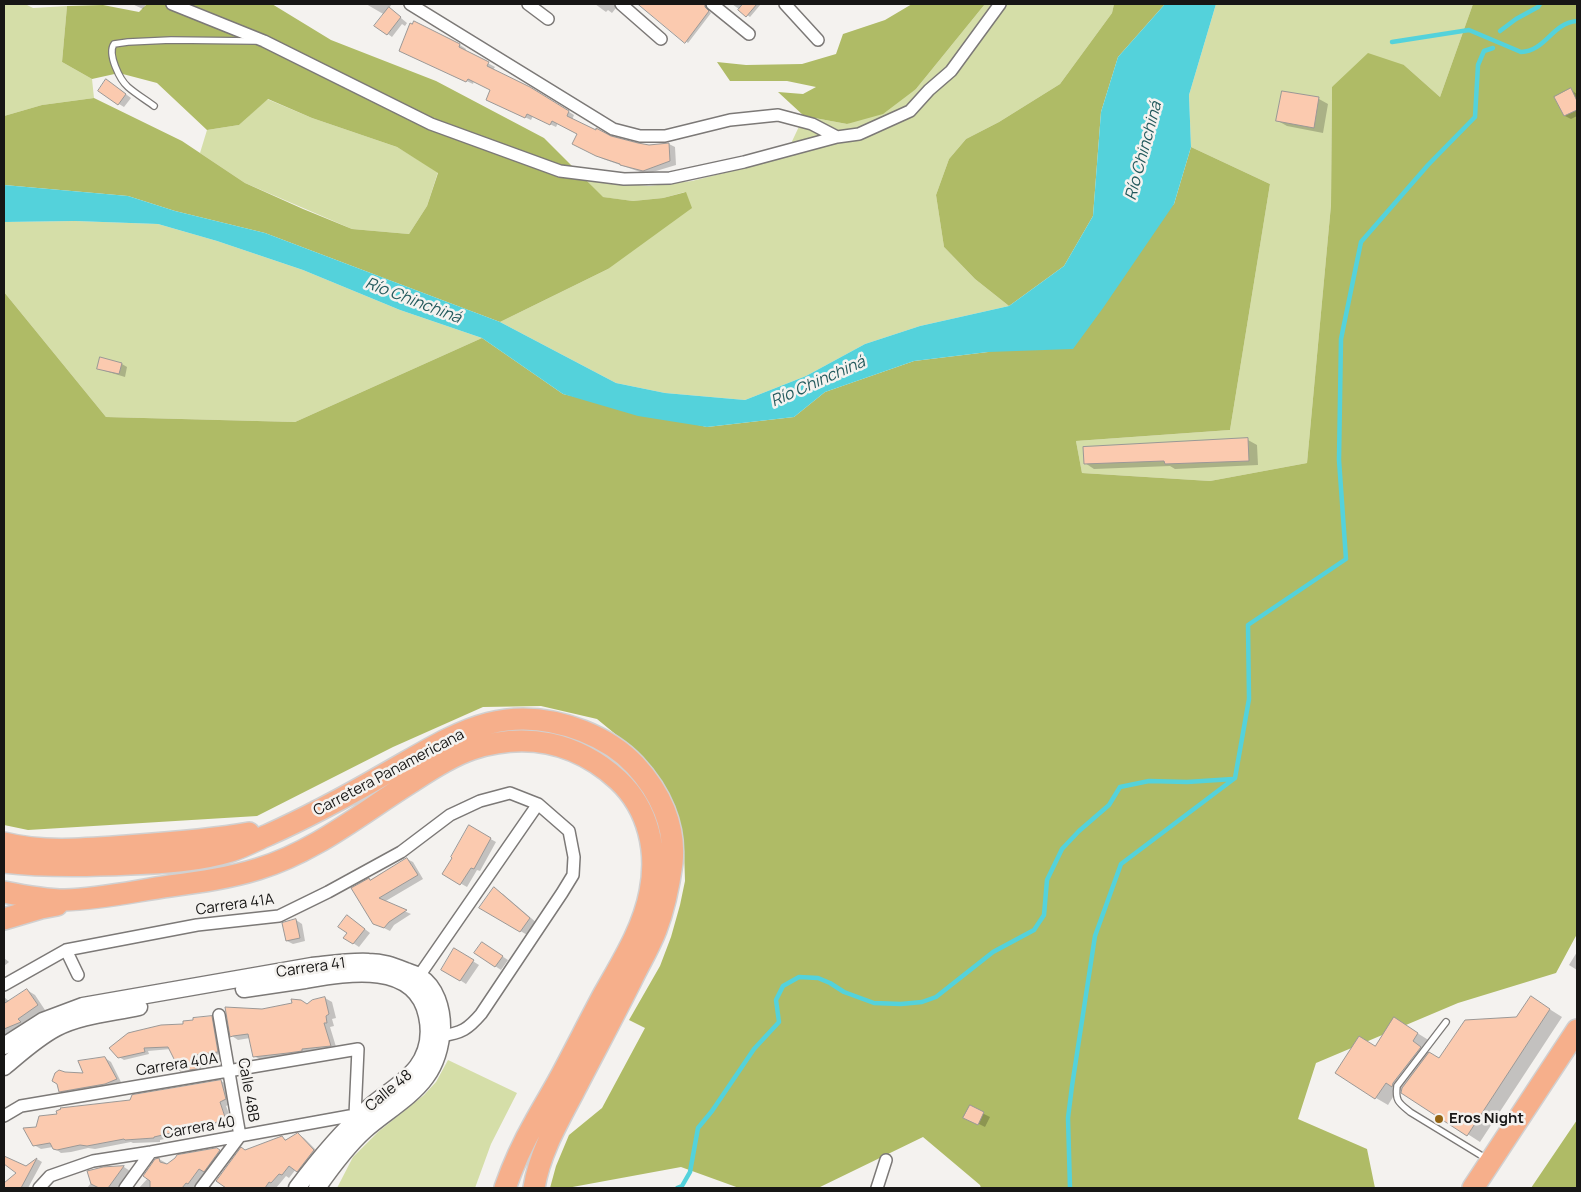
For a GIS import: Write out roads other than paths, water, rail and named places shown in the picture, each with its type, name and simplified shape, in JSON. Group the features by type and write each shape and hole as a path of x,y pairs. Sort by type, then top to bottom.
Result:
{"highway":[{"name":"Carretera Panamericana","path":"4,862 34,865 101,866 193,859 232,851 312,815 438,743 463,731 486,724 510,720 535,719 558,722 600,738 627,757 655,790 672,832 672,867 663,907 655,931 627,990 554,1130 536,1173 534,1188"},
{"name":"Carretera Panamericana","path":"4,892 63,900 103,897 215,880 259,869 307,849 437,766 471,750 497,744 527,741 551,744 590,758 624,785 636,800 647,824 653,849 650,895 636,934 559,1080 534,1123 514,1164 505,1188"},
{"path":"4,843 21,848 81,849 225,838 287,826"},
{"path":"4,919 41,908 103,897"},
{"path":"1473,1188 1577,1030"},
{"path":"1486,1188 1577,1057"}],"main road":[{"name":"Carrera 41","path":"4,1046 43,1021 84,1006 312,966 379,962 419,976"},
{"name":"Carrera 41","path":"4,1068 34,1042 58,1027 80,1019 174,1000 356,973 393,977 403,982"},
{"name":"Calle 48","path":"297,1188 326,1150 360,1120 394,1106 426,1078 437,1057 442,1036 441,1012 438,1002 426,982 419,976"},
{"name":"Calle 48","path":"316,1188 350,1145 366,1109 402,1082 418,1065 425,1052 429,1032 426,1010 421,997 413,988 403,982"}],"street":[{"path":"172,4 264,41 431,124 560,170 624,180 670,178 744,162 838,137 859,134 910,111 951,71 1000,4"},
{"path":"410,4 613,129 640,136 665,136 730,120 778,115 812,124 838,137"},
{"path":"528,4 548,19"},
{"path":"621,4 661,39"},
{"path":"712,4 749,34"},
{"path":"785,4 818,40"},
{"name":"Carrera 41A","path":"4,985 66,950 197,925 279,916 328,892 401,852 450,815 480,800 510,792 538,804"},
{"path":"419,976 538,804 569,831 574,857 573,875 481,1014 468,1028 457,1034 442,1036"},
{"path":"66,950 78,975"},
{"name":"Calle 48B","path":"201,1188 240,1136 219,1015"},
{"name":"Carrera 40A","path":"4,1116 21,1106 358,1049 360,1120"},
{"name":"Carrera 40","path":"39,1188 50,1176 93,1161 240,1136 360,1120"},
{"path":"125,1188 151,1152"},
{"path":"877,1188 886,1160"}],"lane":[{"path":"154,106 127,86 112,59 111,51 114,44 171,40 264,41"},
{"path":"1446,1022 1397,1086 1396,1097 1400,1105 1410,1112 1491,1162"}],"water":[{"name":"Río Chinchiná","path":"1165,4 1216,4 1189,95 1191,147 1174,204 1073,349 988,352 914,361 825,392 794,417 707,427 638,416 563,394 482,338 400,310 303,270 217,241 158,224 75,221 4,222 4,185 128,196 175,211 265,233 500,322 616,383 665,393 745,400 806,376 865,344 920,326 1009,306 1064,266 1093,216 1101,112 1118,57"}],"waterway":[{"path":"1500,31 1540,4"},
{"path":"1392,42 1469,30 1521,52 1537,47 1561,27 1577,21"},
{"path":"1070,1188 1068,1118 1095,936 1121,864 1235,778 1249,699 1248,625 1346,559 1339,460 1341,339 1361,242 1428,165 1475,117 1478,65 1484,51 1493,48"},
{"path":"677,1188 682,1186 690,1172 698,1128 712,1111 754,1049 779,1022 776,1000 783,986 799,977 818,978 844,992 874,1003 901,1004 922,1002 936,997 993,952 1034,930 1044,915 1047,880 1062,849 1079,831 1109,805 1120,787 1149,781 1187,782 1233,779"}],"place":[{"name":"Eros Night","path":"1439,1119"}]}
